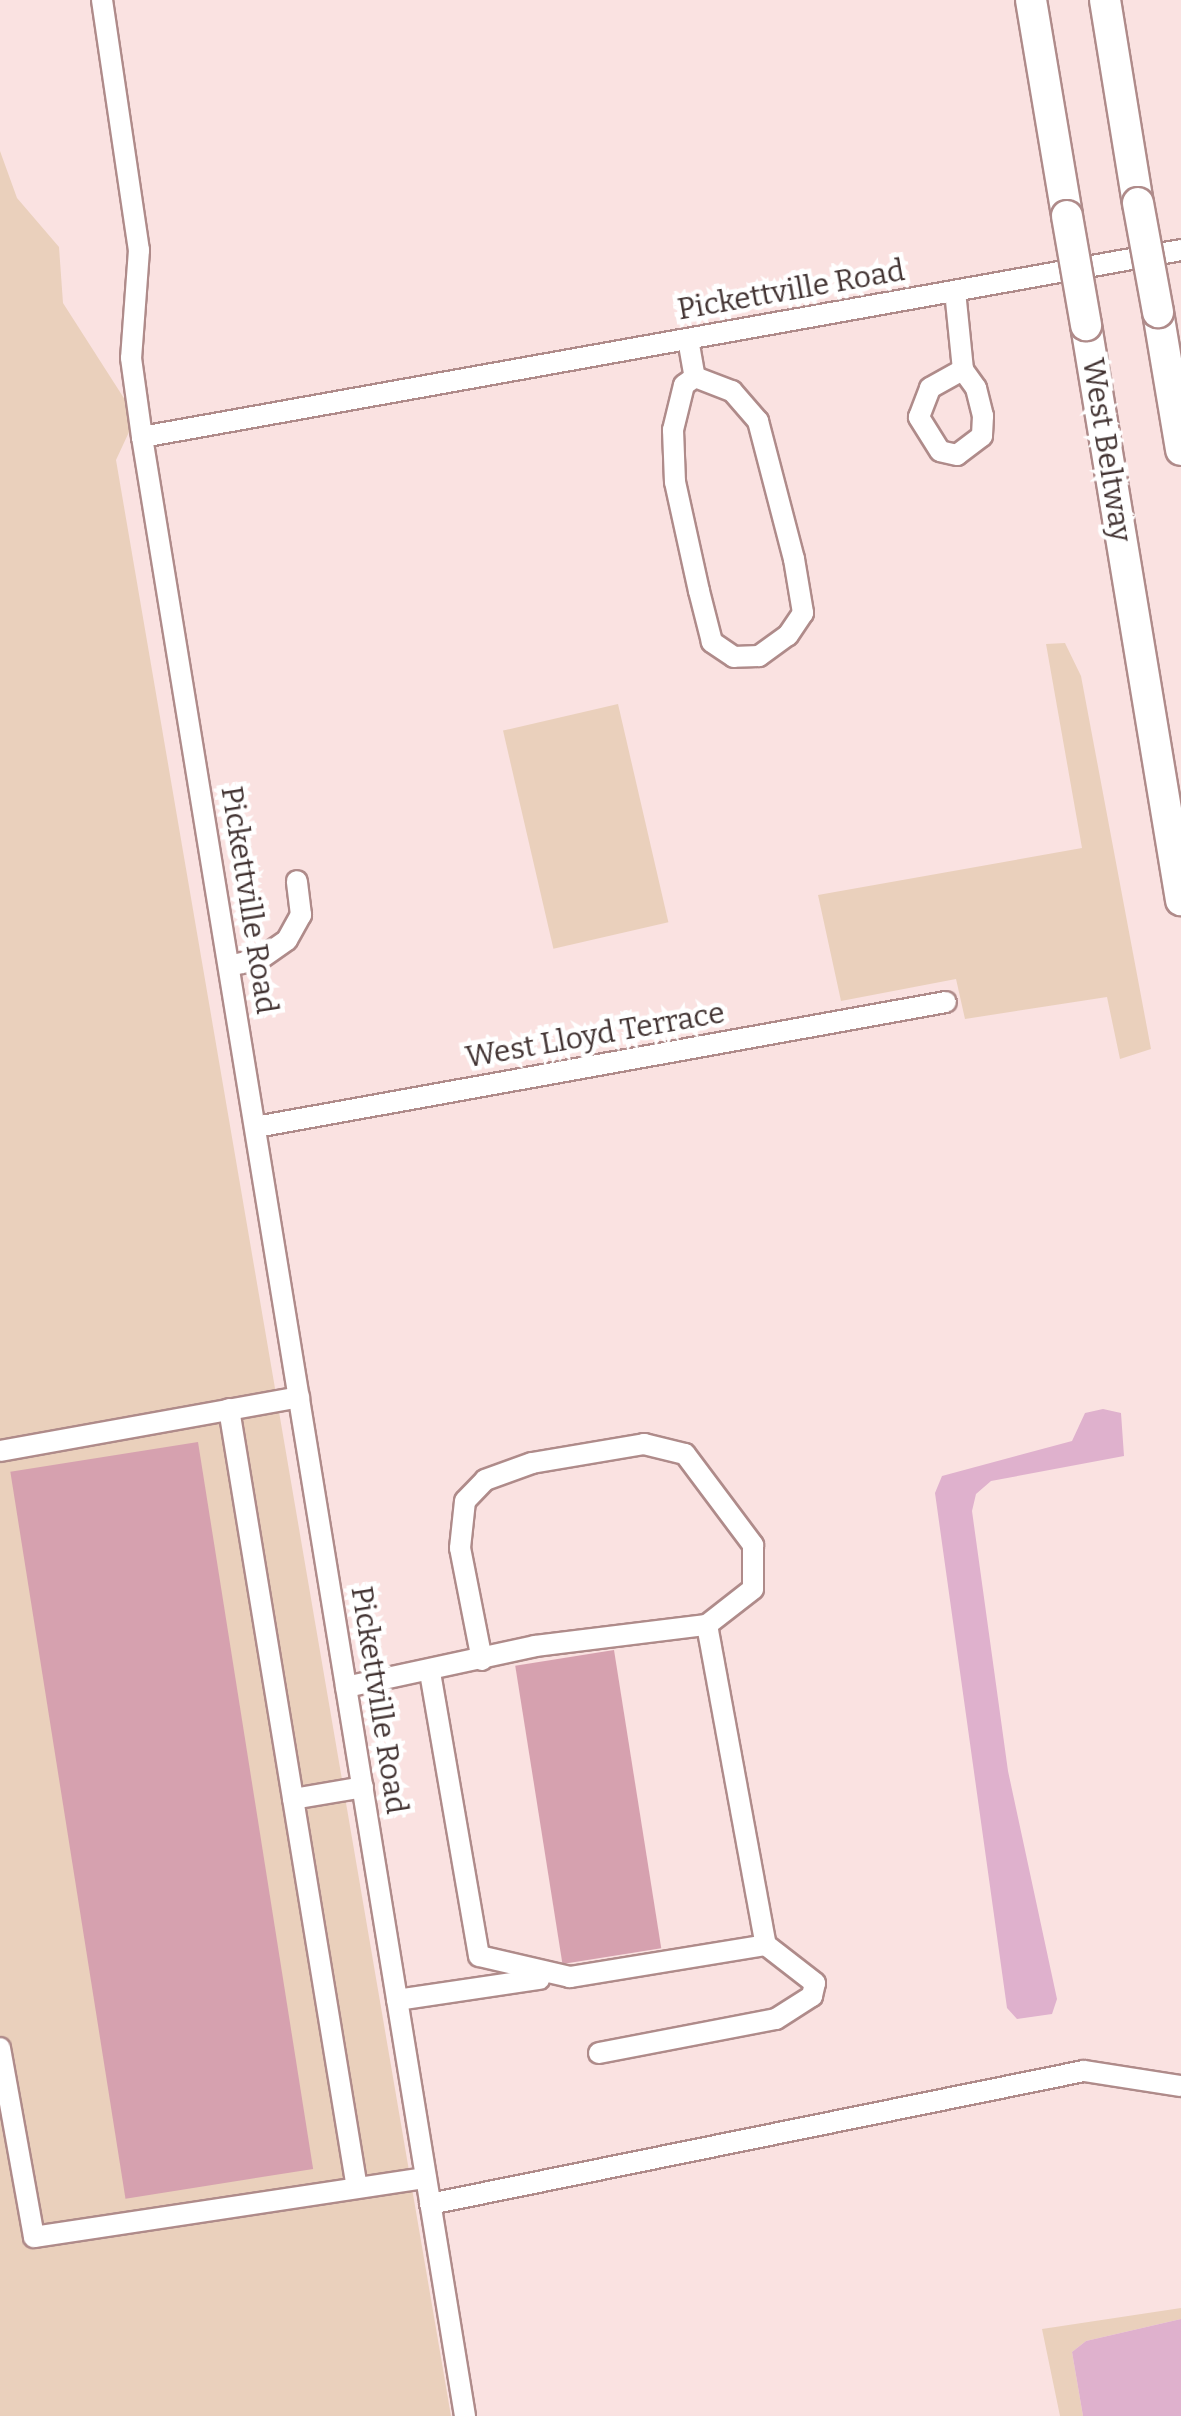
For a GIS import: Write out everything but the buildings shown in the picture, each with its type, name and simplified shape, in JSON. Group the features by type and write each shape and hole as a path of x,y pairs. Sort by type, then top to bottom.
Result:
{"highway":[{"name":"West Beltway","path":"1030,0 1181,900"},
{"path":"1105,0 1181,450"}],"street":[{"path":"102,0 139,250 132,358 142,437"},
{"name":"Pickettville Road","path":"465,2416 142,437 1181,250"},
{"path":"955,291 963,370"},
{"path":"688,339 695,377"},
{"path":"695,377 732,391 758,421 794,559 804,613 788,635 759,656 734,657 712,642 699,591 675,482 674,430 684,385 695,377"},
{"path":"229,966 260,959 287,940 301,914 297,881"},
{"name":"West Lloyd Terrace","path":"256,1127 946,1002"},
{"path":"0,1450 300,1397"},
{"path":"229,1410 357,2188"},
{"path":"346,1686 430,1672 624,1632 708,1625 753,1590 753,1545 685,1454 644,1444 532,1463 485,1480 465,1502 460,1548 482,1660"},
{"path":"598,2053 776,2019 812,1996 815,1983 766,1945 708,1625"},
{"path":"430,1672 479,1956 563,1976"},
{"path":"293,1799 363,1787"},
{"path":"397,2000 766,1945"},
{"path":"0,2048 34,2237 426,2178"},
{"path":"430,2204 1084,2072 1181,2086"}],"shaded area":[{"path":"0,151 17,198 59,247 63,303 136,417 116,460 451,2416 0,2416"},
{"path":"1065,643 1081,676 1151,1049 1120,1059 1107,997 965,1019 956,979 841,1001 818,895 1082,848 1046,644"},
{"path":"618,704 668,922 553,949 503,731"},
{"path":"1103,1409 1121,1413 1124,1456 991,1481 976,1494 972,1511 1008,1771 1057,1999 1052,2014 1017,2019 1007,2008 935,1493 942,1476 1072,1441 1085,1413"},
{"path":"1181,2308 1181,2319 1086,2341 1072,2352 1083,2416 1060,2416 1042,2329"},
{"path":"1181,2319 1181,2416 1083,2416 1072,2352 1086,2341"}]}
